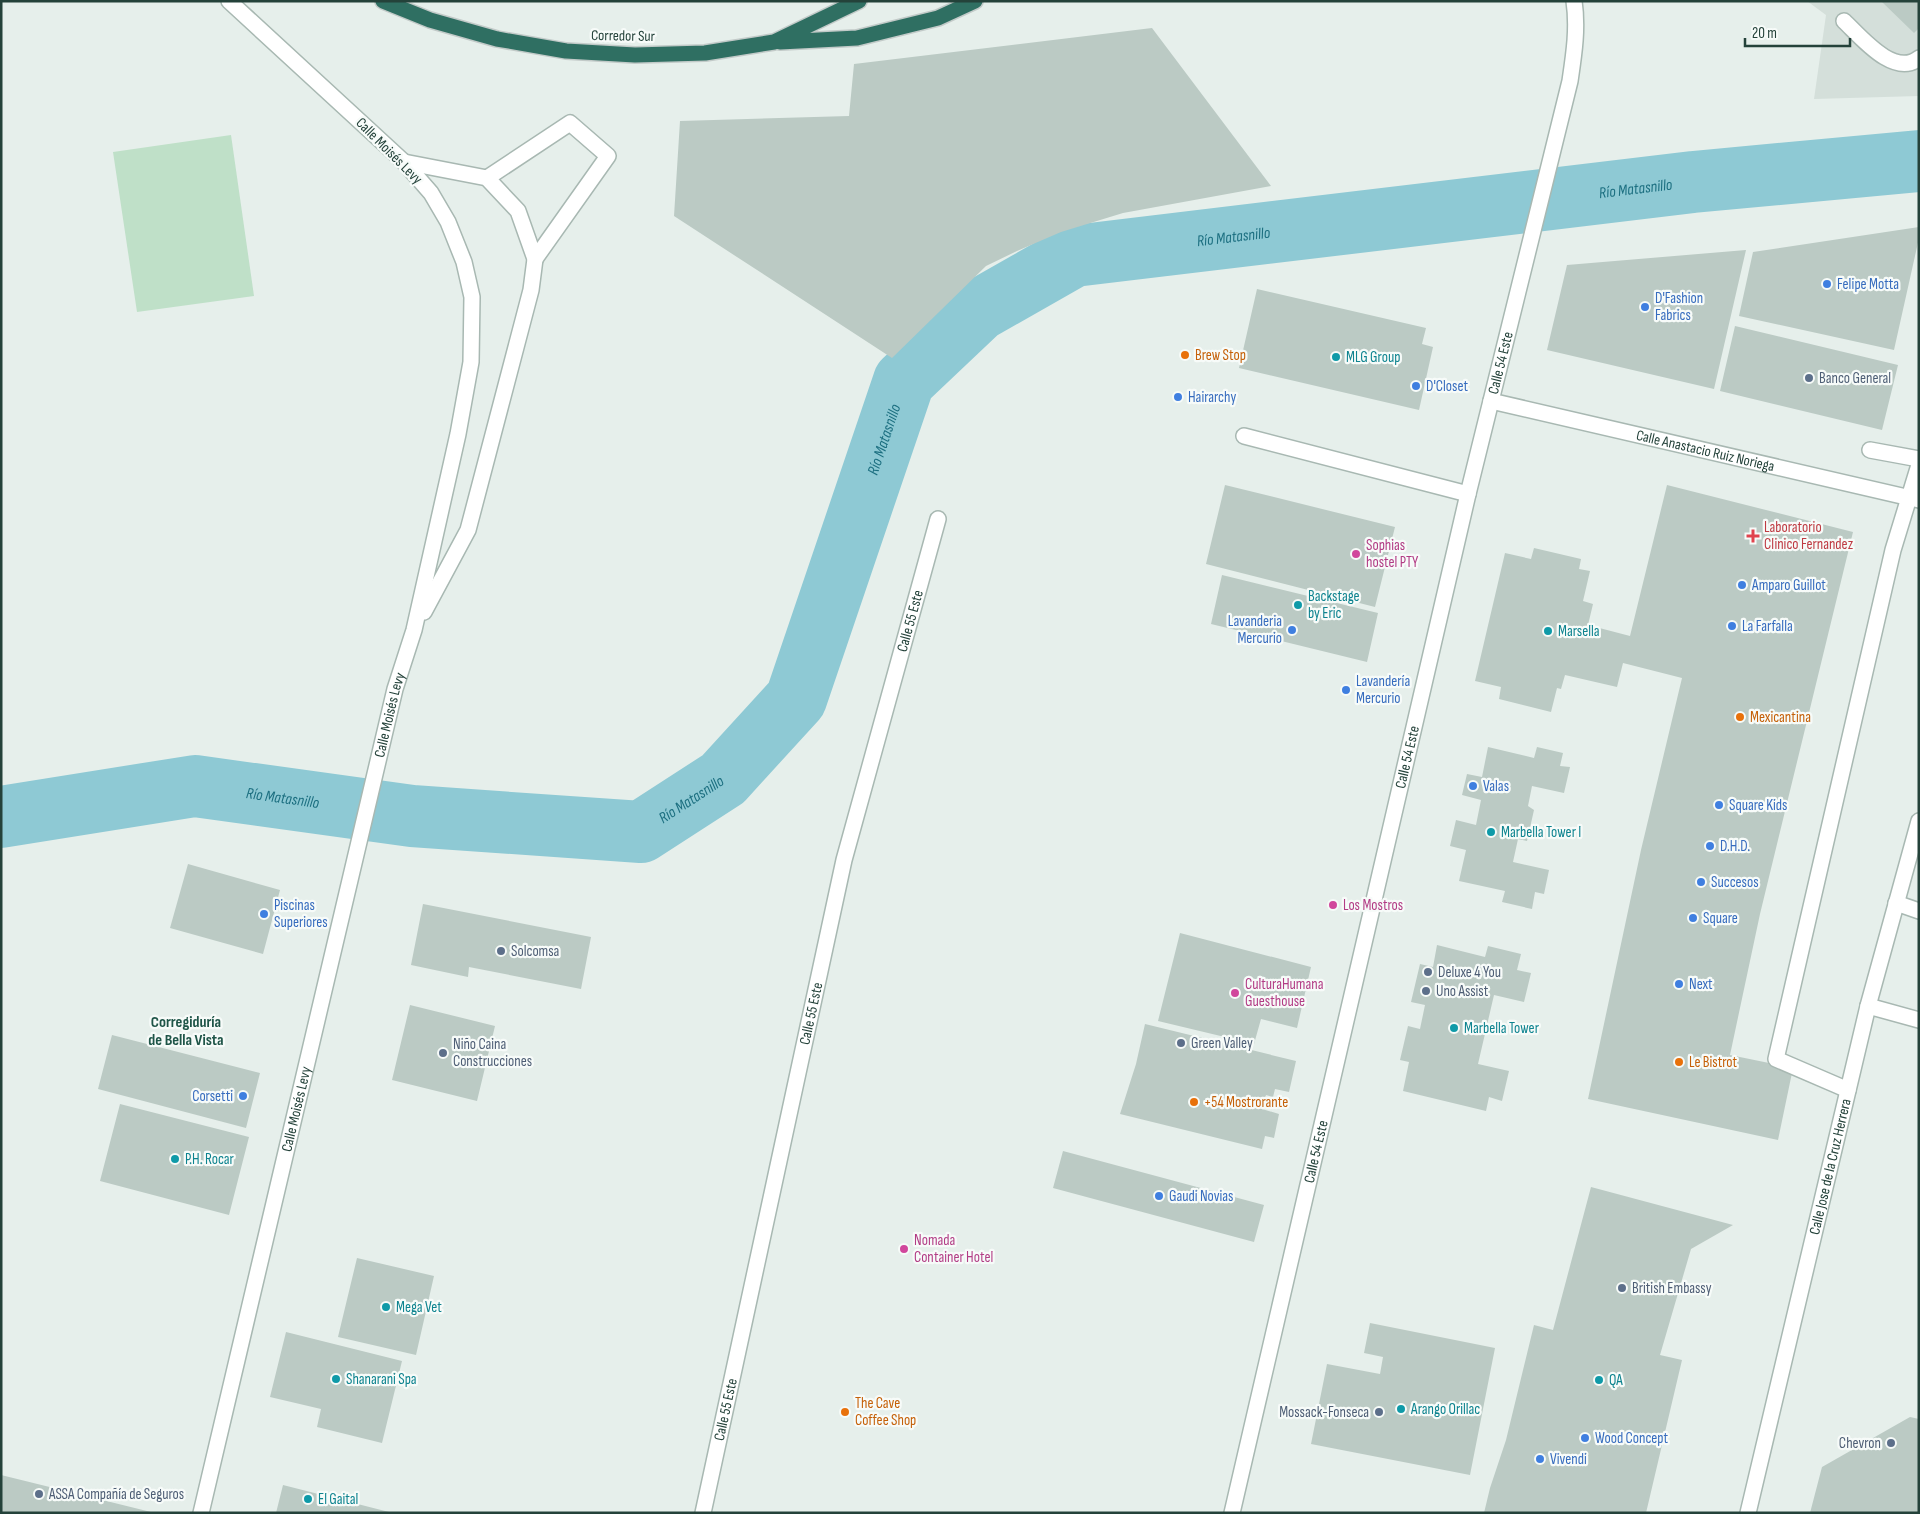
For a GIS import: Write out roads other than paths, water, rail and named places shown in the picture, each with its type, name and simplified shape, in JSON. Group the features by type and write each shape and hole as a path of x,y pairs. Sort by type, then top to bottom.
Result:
{"highway":[{"name":"Corredor Sur","path":"383,1 430,20 497,39 566,51 635,55 705,53 774,42 859,1"},
{"path":"774,42 857,38 938,18 975,1"}],"street":[{"name":"Calle Moisés Levy","path":"201,1513 395,689 414,630 458,434 471,362 472,297 464,262 448,222 431,193 404,162 229,1"},
{"name":"Calle 54 Este","path":"1232,1513 1468,494 1570,80 1576,44 1574,1"},
{"path":"1844,21 1877,52 1890,60 1898,63 1908,63 1919,58"},
{"path":"487,178 570,123 608,156 535,259"},
{"path":"404,162 487,178 518,211 535,259 531,290 468,530 414,630"},
{"name":"Calle Anastacio Ruiz Noriega","path":"1492,401 1914,498"},
{"path":"1244,436 1468,494"},
{"path":"1870,450 1919,459"},
{"path":"1848,1090 1776,1059 1893,550 1914,498 1919,465"},
{"name":"Calle 55 Este","path":"703,1513 844,860 938,519"},
{"name":"Calle Jose de la Cruz Herrera","path":"1748,1513 1868,1006 1919,822"},
{"path":"1896,903 1919,911"},
{"path":"1868,1006 1919,1020"}],"waterway":[{"name":"Río Matasnillo","path":"1,817 195,786 412,816 641,832 723,779 796,699 904,381 979,310 1074,256 1693,182 1919,161"}],"place":[{"name":"Felipe Motta","path":"1827,284"},
{"name":"D'Fashion Fabrics","path":"1645,307"},
{"name":"Brew Stop","path":"1185,355"},
{"name":"MLG Group","path":"1336,357"},
{"name":"Banco General","path":"1809,378"},
{"name":"D'Closet","path":"1416,386"},
{"name":"Hairarchy","path":"1178,397"},
{"name":"Laboratorio Clinico Fernandez","path":"1753,536"},
{"name":"Sophias hostel PTY","path":"1356,554"},
{"name":"Amparo Guillot","path":"1742,585"},
{"name":"Backstage by Eric","path":"1298,605"},
{"name":"La Farfalla","path":"1732,626"},
{"name":"Lavanderia Mercurio","path":"1292,630"},
{"name":"Marsella","path":"1548,631"},
{"name":"Lavandería Mercurio","path":"1346,690"},
{"name":"Mexicantina","path":"1740,717"},
{"name":"Valas","path":"1473,786"},
{"name":"Square Kids","path":"1719,805"},
{"name":"Marbella Tower I","path":"1491,832"},
{"name":"D.H.D.","path":"1710,846"},
{"name":"Succesos","path":"1701,882"},
{"name":"Los Mostros","path":"1333,905"},
{"name":"Piscinas Superiores","path":"264,914"},
{"name":"Square","path":"1693,918"},
{"name":"Solcomsa","path":"501,951"},
{"name":"Deluxe 4 You","path":"1428,972"},
{"name":"Next","path":"1679,984"},
{"name":"Uno Assist","path":"1426,991"},
{"name":"CulturaHumana Guesthouse","path":"1235,993"},
{"name":"Marbella Tower","path":"1454,1028"},
{"name":"Green Valley","path":"1181,1043"},
{"name":"Niño Caina Construcciones","path":"443,1053"},
{"name":"Le Bistrot","path":"1679,1062"},
{"name":"Corsetti","path":"243,1096"},
{"name":"+54 Mostrorante","path":"1194,1102"},
{"name":"P.H. Rocar","path":"175,1159"},
{"name":"Gaudi Novias","path":"1159,1196"},
{"name":"Nomada Container Hotel","path":"904,1249"},
{"name":"British Embassy","path":"1622,1288"},
{"name":"Mega Vet","path":"386,1307"},
{"name":"Shanarani Spa","path":"336,1379"},
{"name":"QA","path":"1599,1380"},
{"name":"Arango Orillac","path":"1401,1409"},
{"name":"The Cave Coffee Shop","path":"845,1412"},
{"name":"Mossack-Fonseca","path":"1379,1412"},
{"name":"Wood Concept","path":"1585,1438"},
{"name":"Chevron","path":"1891,1443"},
{"name":"Vivendi","path":"1540,1459"},
{"name":"ASSA Compañía de Seguros","path":"39,1494"},
{"name":"El Gaital","path":"308,1499"}],"district":[{"name":"Corregiduría de Bella Vista","path":"186,1031"}]}
